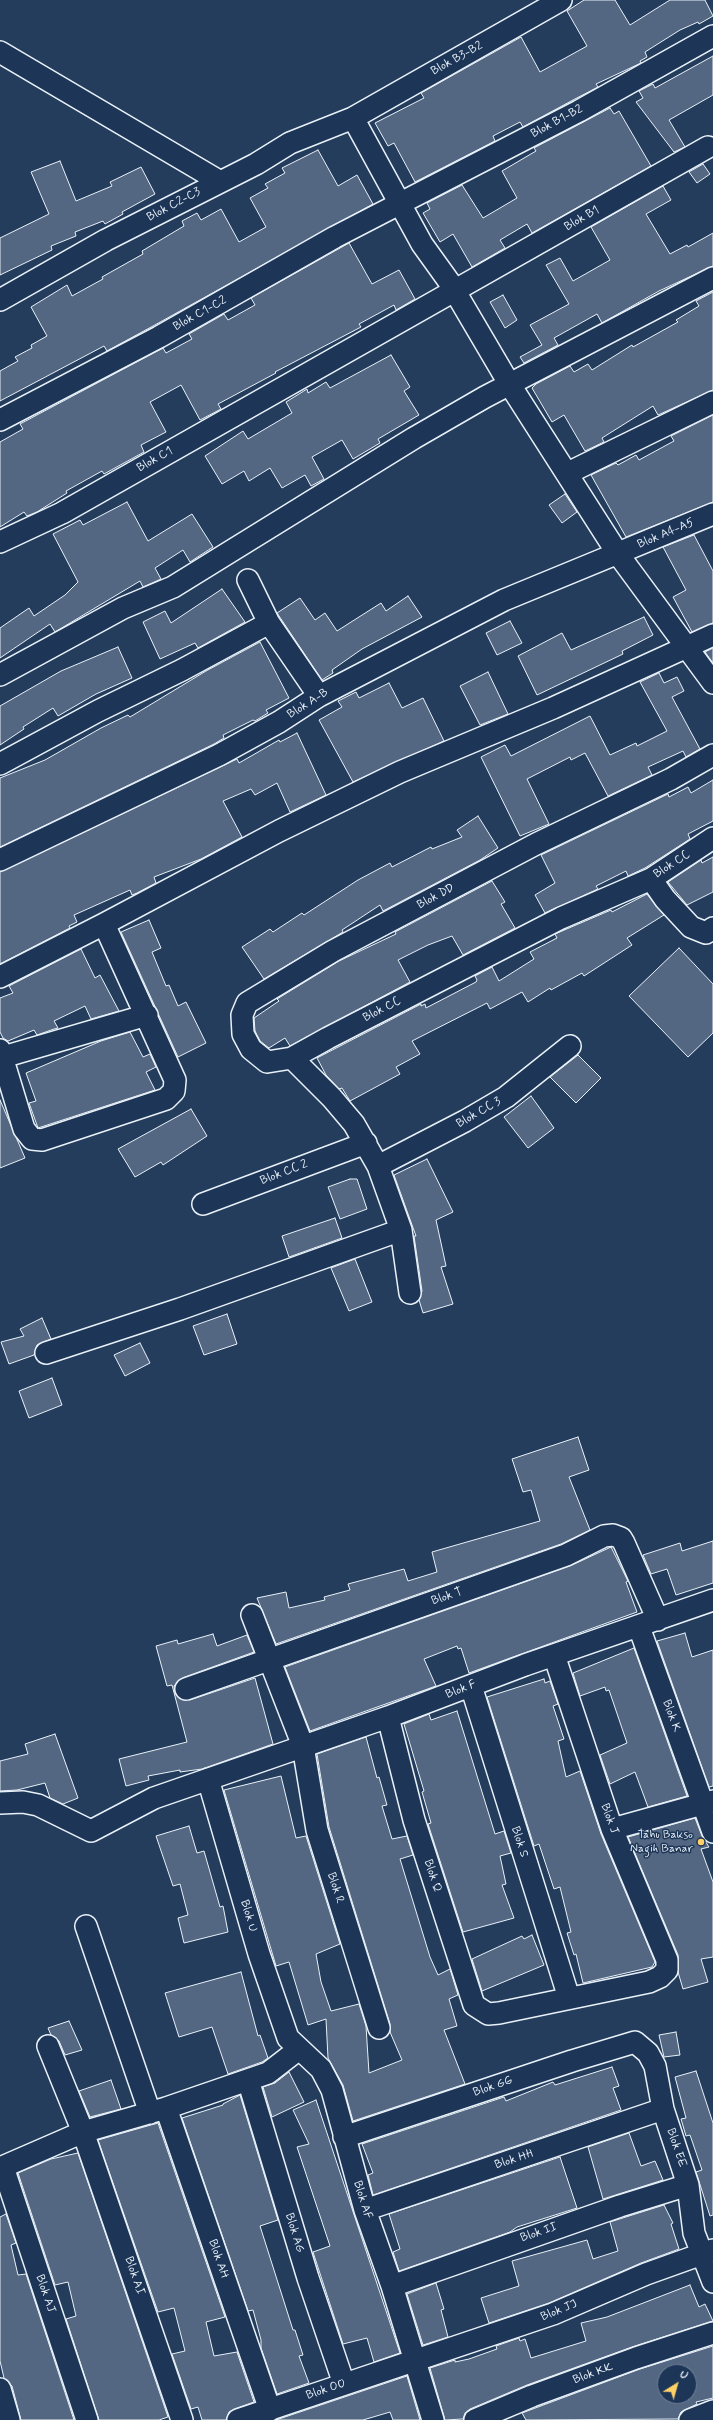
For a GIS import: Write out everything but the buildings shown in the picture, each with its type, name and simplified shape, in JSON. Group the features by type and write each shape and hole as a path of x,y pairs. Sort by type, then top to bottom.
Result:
{"street":[{"name":"Blok B3-B2","path":"353,118 562,0"},
{"name":"Blok B1-B2","path":"399,205 579,111 713,36"},
{"path":"0,52 219,181"},
{"name":"Blok C2-C3","path":"0,300 106,240 219,181 256,164 290,143 353,118"},
{"path":"353,118 399,205 422,244 456,292 510,385 568,473 618,554 713,683"},
{"name":"Blok B1","path":"309,374 456,292 708,146"},
{"name":"Blok C1-C2","path":"0,420 159,337 335,237 399,205"},
{"path":"0,675 123,608 173,587 414,438 510,385 713,278"},
{"name":"Blok C1","path":"0,542 62,513 309,374"},
{"path":"568,473 713,402"},
{"name":"Blok A4-A5","path":"618,554 713,514"},
{"name":"Blok A-B","path":"0,860 219,755 279,722 319,696 504,600 618,554"},
{"path":"248,580 269,623 319,696"},
{"path":"0,764 98,711 182,670 269,623"},
{"path":"0,977 104,924 279,831 400,772 687,648 713,635"},
{"name":"Blok DD","path":"292,1058 267,1062 250,1049 243,1034 242,1015 247,1003 333,951 536,844 671,779 713,755"},
{"name":"Blok CC","path":"292,1058 561,918 651,879 713,838"},
{"path":"651,879 665,899 691,927 706,933 713,928"},
{"path":"104,924 147,1015 175,1080 174,1091 166,1099 42,1140 32,1138 24,1129 1,1054 147,1015"},
{"name":"Blok CC 3","path":"378,1166 465,1121 506,1097 570,1046"},
{"path":"292,1058 332,1098 354,1124 378,1166 401,1230 410,1294"},
{"name":"Blok CC 2","path":"203,1204 366,1143"},
{"path":"46,1353 180,1309 401,1230"},
{"name":"Blok T","path":"186,1689 566,1555 604,1536 613,1535 621,1538 624,1543 648,1624"},
{"name":"Blok F","path":"0,1803 22,1802 38,1805 91,1831 154,1798 388,1718 471,1686 713,1600"},
{"name":"Blok R","path":"252,1614 303,1746 317,1830 379,2028"},
{"name":"Blok K","path":"648,1624 708,1803 713,1832"},
{"name":"Blok J","path":"554,1656 612,1829 667,1960 667,1970 660,1977 649,1982 569,1998"},
{"name":"Blok S","path":"471,1686 569,1998"},
{"name":"Blok Q","path":"388,1718 414,1820 465,1984 474,2005 488,2014 569,1998"},
{"name":"Blok U","path":"208,1779 276,2006 288,2038 299,2049"},
{"path":"612,1829 708,1803"},
{"name":"Blok AH","path":"86,1926 158,2110 270,2410"},
{"name":"Blok GG","path":"344,2137 623,2044 635,2042 642,2046"},
{"name":"Blok AI","path":"48,2046 83,2132 182,2420"},
{"name":"Blok EE","path":"642,2046 655,2066 663,2109 688,2185 691,2220 707,2252 713,2282"},
{"path":"1,2168 83,2132 158,2110 268,2074 299,2049"},
{"name":"Blok AF","path":"299,2049 321,2068 332,2090 365,2210 392,2286 433,2420"},
{"name":"Blok AG","path":"248,2080 308,2278 344,2384"},
{"name":"Blok HH","path":"365,2210 663,2109"},
{"name":"Blok AJ","path":"1,2168 87,2420"},
{"name":"Blok II","path":"392,2286 590,2216 688,2185"},
{"name":"Blok JJ","path":"415,2361 553,2314 646,2274 707,2252"},
{"name":"Blok KK","path":"475,2420 532,2396 636,2358 713,2333"},
{"name":"Blok OO","path":"238,2420 415,2361"},
{"path":"0,2389 9,2420"},
{"path":"690,2420 713,2411"}],"place":[{"name":"Tahu Bakso Nagih Banar","path":"701,1842"}]}
